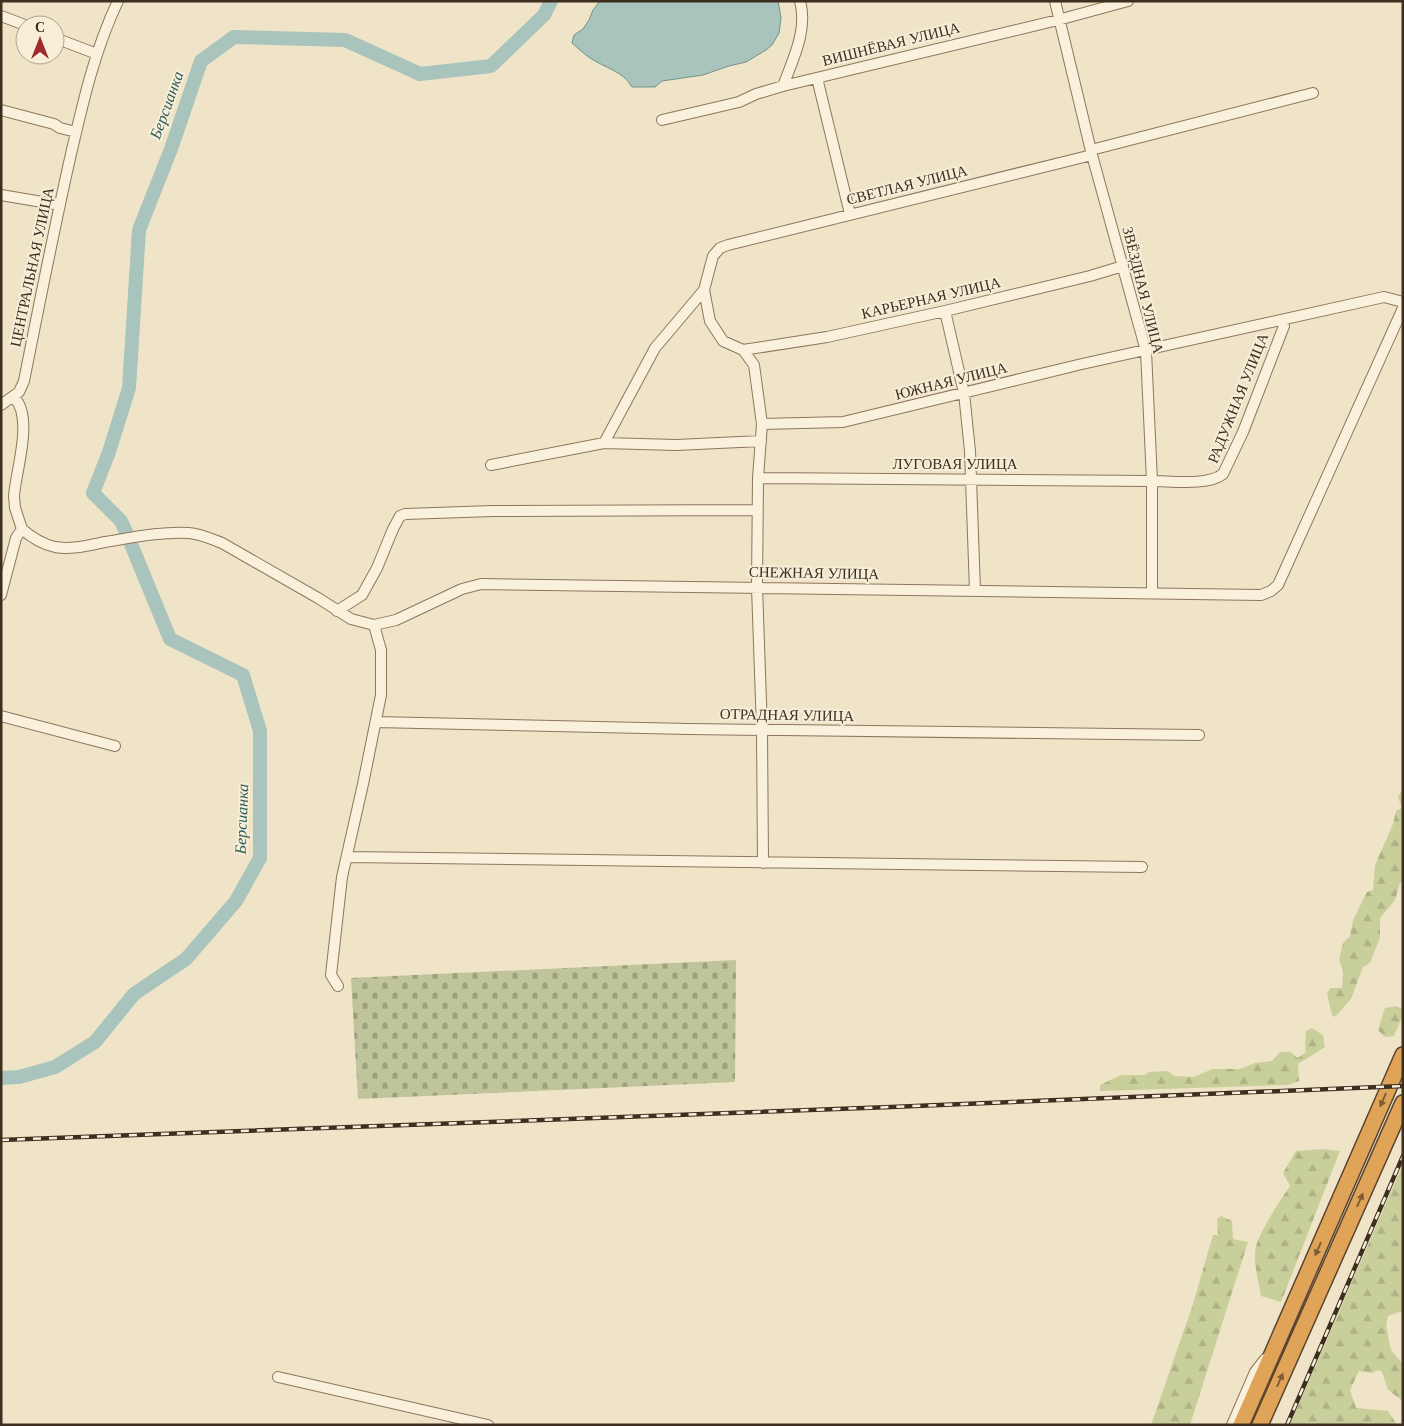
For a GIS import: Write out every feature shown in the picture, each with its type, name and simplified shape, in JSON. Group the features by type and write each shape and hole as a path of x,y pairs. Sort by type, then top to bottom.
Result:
{"highway":[{"path":"1241,1425 1403,1055"},
{"path":"1262,1421 1403,1103"}],"street":[{"name":"ЦЕНТРАЛЬНАЯ УЛИЦА","path":"14,397 24,381 76,132 104,32 118,1"},
{"path":"783,86 802,30 803,16 800,1"},
{"name":"ЗВЁЗДНАЯ УЛИЦА","path":"1055,1 1058,20 1092,153 1146,351 1152,481 1152,593"},
{"name":"ВИШНЁВАЯ УЛИЦА","path":"662,120 739,102 756,94 783,86 1058,20 1128,1"},
{"path":"1,16 15,22"},
{"path":"65,42 98,54"},
{"path":"817,78 850,214"},
{"name":"СВЕТЛАЯ УЛИЦА","path":"704,290 713,256 720,248 728,245 1092,153 1313,93"},
{"path":"1,110 76,132"},
{"path":"1,196 60,205"},
{"name":"КАРЬЕРНАЯ УЛИЦА","path":"743,350 827,337 945,311 1098,274 1122,266"},
{"path":"704,290 710,321 722,341 743,350 754,365 762,424 757,510 757,587 762,730 763,863"},
{"path":"604,443 655,348 704,290"},
{"name":"ЮЖНАЯ УЛИЦА","path":"762,424 843,422 1082,364 1384,297 1403,302"},
{"name":"СНЕЖНАЯ УЛИЦА","path":"374,625 396,620 462,589 481,584 1152,593 1261,594 1271,592 1278,585 1403,308"},
{"path":"945,311 964,393 970,451 975,591"},
{"name":"РАДУЖНАЯ УЛИЦА","path":"1152,481 1208,480 1224,474 1243,432 1284,326 1282,320"},
{"path":"1,405 14,397 19,403 24,420 14,496 15,508 22,529 33,538 58,548 82,546 124,538 177,533 206,536 222,543 351,619 374,625 381,650 381,695 342,877 331,975 338,986"},
{"path":"492,465 604,443 676,445 761,441"},
{"name":"ЛУГОВАЯ УЛИЦА","path":"758,478 1152,481"},
{"path":"337,611 362,595 377,568 393,529 400,516 405,514 493,511 757,510"},
{"path":"1,595 6,559 22,529"},
{"path":"1,716 115,746"},
{"name":"ОТРАДНАЯ УЛИЦА","path":"376,722 762,730 1199,735"},
{"path":"347,858 1142,867"},
{"path":"1232,1425 1255,1372 1276,1344"},
{"path":"278,1377 488,1425"}],"green space":[{"path":"1403,789 1403,882 1400,883 1395,900 1380,918 1380,938 1370,963 1363,967 1351,999 1335,1017 1332,1015 1327,994 1330,988 1342,988 1343,970 1339,960 1343,943 1350,936 1353,920 1367,892 1373,890 1375,865 1393,824 1396,811 1402,808 1398,797"},
{"path":"736,960 735,1082 358,1099 351,978"},
{"path":"1397,1006 1403,1010 1403,1015 1394,1036 1385,1037 1378,1030 1385,1008"},
{"path":"1312,1028 1323,1035 1325,1047 1298,1064 1299,1081 1288,1085 1100,1091 1100,1085 1121,1075 1145,1075 1149,1072 1168,1071 1174,1076 1193,1077 1213,1069 1240,1069 1255,1063 1272,1061 1280,1052 1290,1052 1298,1058 1306,1052 1306,1031"},
{"path":"1323,1149 1340,1151 1281,1302 1261,1296 1256,1269 1256,1245 1264,1228 1290,1186 1283,1173 1296,1151"},
{"path":"1403,1164 1403,1311 1388,1316 1386,1325 1391,1350 1403,1364 1403,1401 1388,1390 1382,1372 1378,1370 1372,1373 1359,1371 1350,1390 1356,1408 1388,1411 1397,1425 1290,1425"},
{"path":"1221,1216 1232,1221 1233,1239 1248,1242 1190,1425 1151,1425 1193,1304 1213,1235 1218,1235 1217,1219"}],"water":[{"path":"600,1 778,1 781,18 779,33 772,45 746,62 703,75 662,81 655,87 632,87 624,77 590,58 572,43 574,35 583,29"}],"waterway":[{"name":"Берсианка","path":"126,532 121,521 93,493 109,452 129,388 139,230 171,149 201,61 234,37 345,40 420,74 491,66 544,15 551,1"},
{"name":"Берсианка","path":"1,1078 19,1077 55,1067 95,1042 134,994 186,959 236,901 260,858 260,731 243,675 170,639 131,544"}],"railway":[{"path":"1,1140 1403,1086"},
{"path":"1287,1425 1403,1156"}]}
